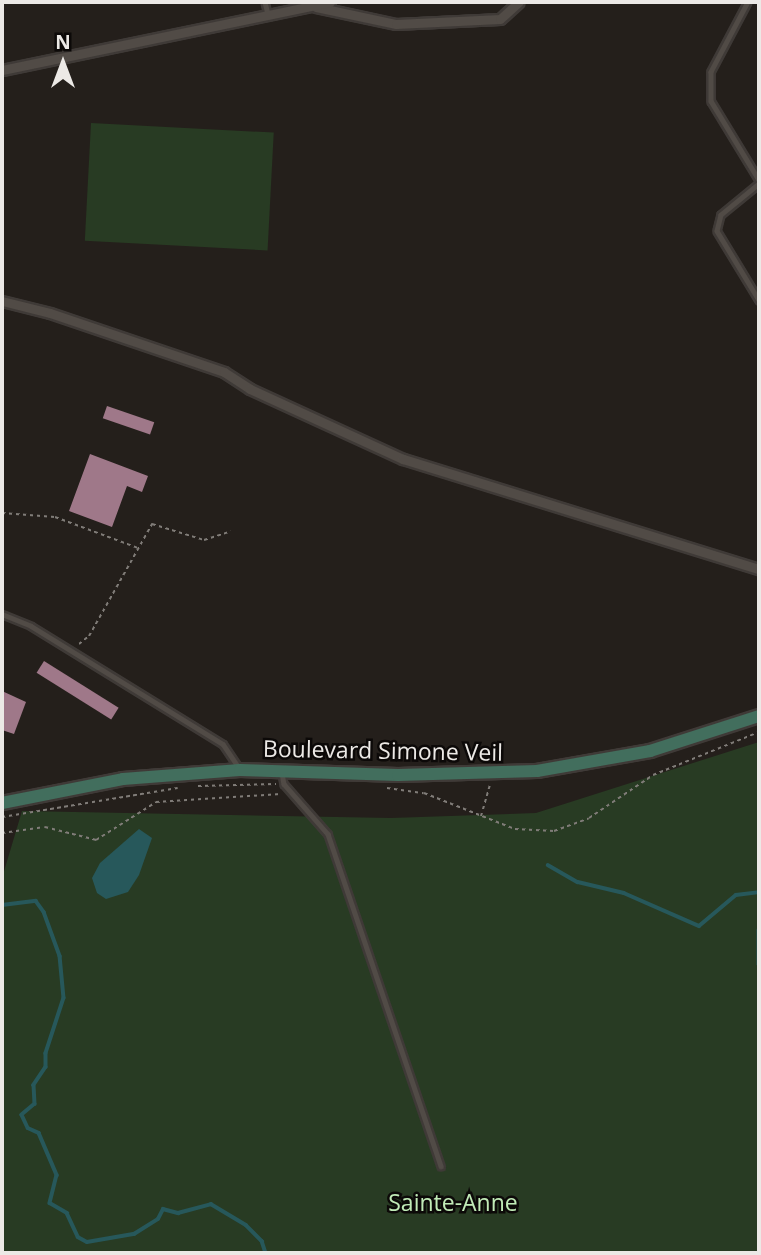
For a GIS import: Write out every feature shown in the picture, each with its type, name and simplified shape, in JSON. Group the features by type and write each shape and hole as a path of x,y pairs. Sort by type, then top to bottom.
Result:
{"main road":[{"name":"Boulevard Simone Veil","path":"2,803 123,779 240,770 493,774 601,762 759,716"}],"street":[{"path":"2,70 330,2"},
{"path":"313,7 396,24 500,19 519,2"},
{"path":"2,301 50,313 223,372 250,389 403,458 759,569"}],"lane":[{"path":"265,2 269,15"},
{"path":"748,2 711,72 711,101 759,182 722,215 717,231 759,300"},
{"path":"2,614 64,646 223,744 240,770"},
{"path":"281,769 284,784 327,834 440,1166"}],"path":[{"path":"2,513 55,517 139,548"},
{"path":"64,646 79,645 89,636 152,524 204,540 231,531"},
{"path":"379,786 424,793 480,817 529,832 554,831 589,818 653,775 759,732"},
{"path":"480,817 493,774"},
{"path":"2,817 187,787 284,784 285,791 278,797 156,802 96,840 45,827 2,833"}],"green space":[{"path":"91,123 274,133 268,250 85,241"},
{"name":"Sainte-Anne","path":"759,742 759,1253 2,1253 2,878 22,811 391,818 536,813"}],"water":[{"path":"139,829 152,838 139,875 128,892 106,899 97,893 92,878 100,863"}],"building":[{"path":"107,406 154,422 150,435 103,418"},
{"path":"90,454 148,476 142,492 127,486 112,527 69,511"},
{"path":"44,661 119,708 111,720 37,673"},
{"path":"2,691 26,702 14,734 2,730"}],"waterway":[{"path":"548,865 578,882 624,893 699,926 736,895 759,892"},
{"path":"2,905 36,901 44,912 60,956 64,998 46,1053 46,1067 34,1085 35,1104 22,1115 28,1128 39,1133 57,1175 50,1203 67,1213 78,1237 87,1242 134,1234 158,1219 163,1209 178,1213 211,1204 246,1225 262,1241 266,1253"},
{"path":"759,930 759,964"}]}
